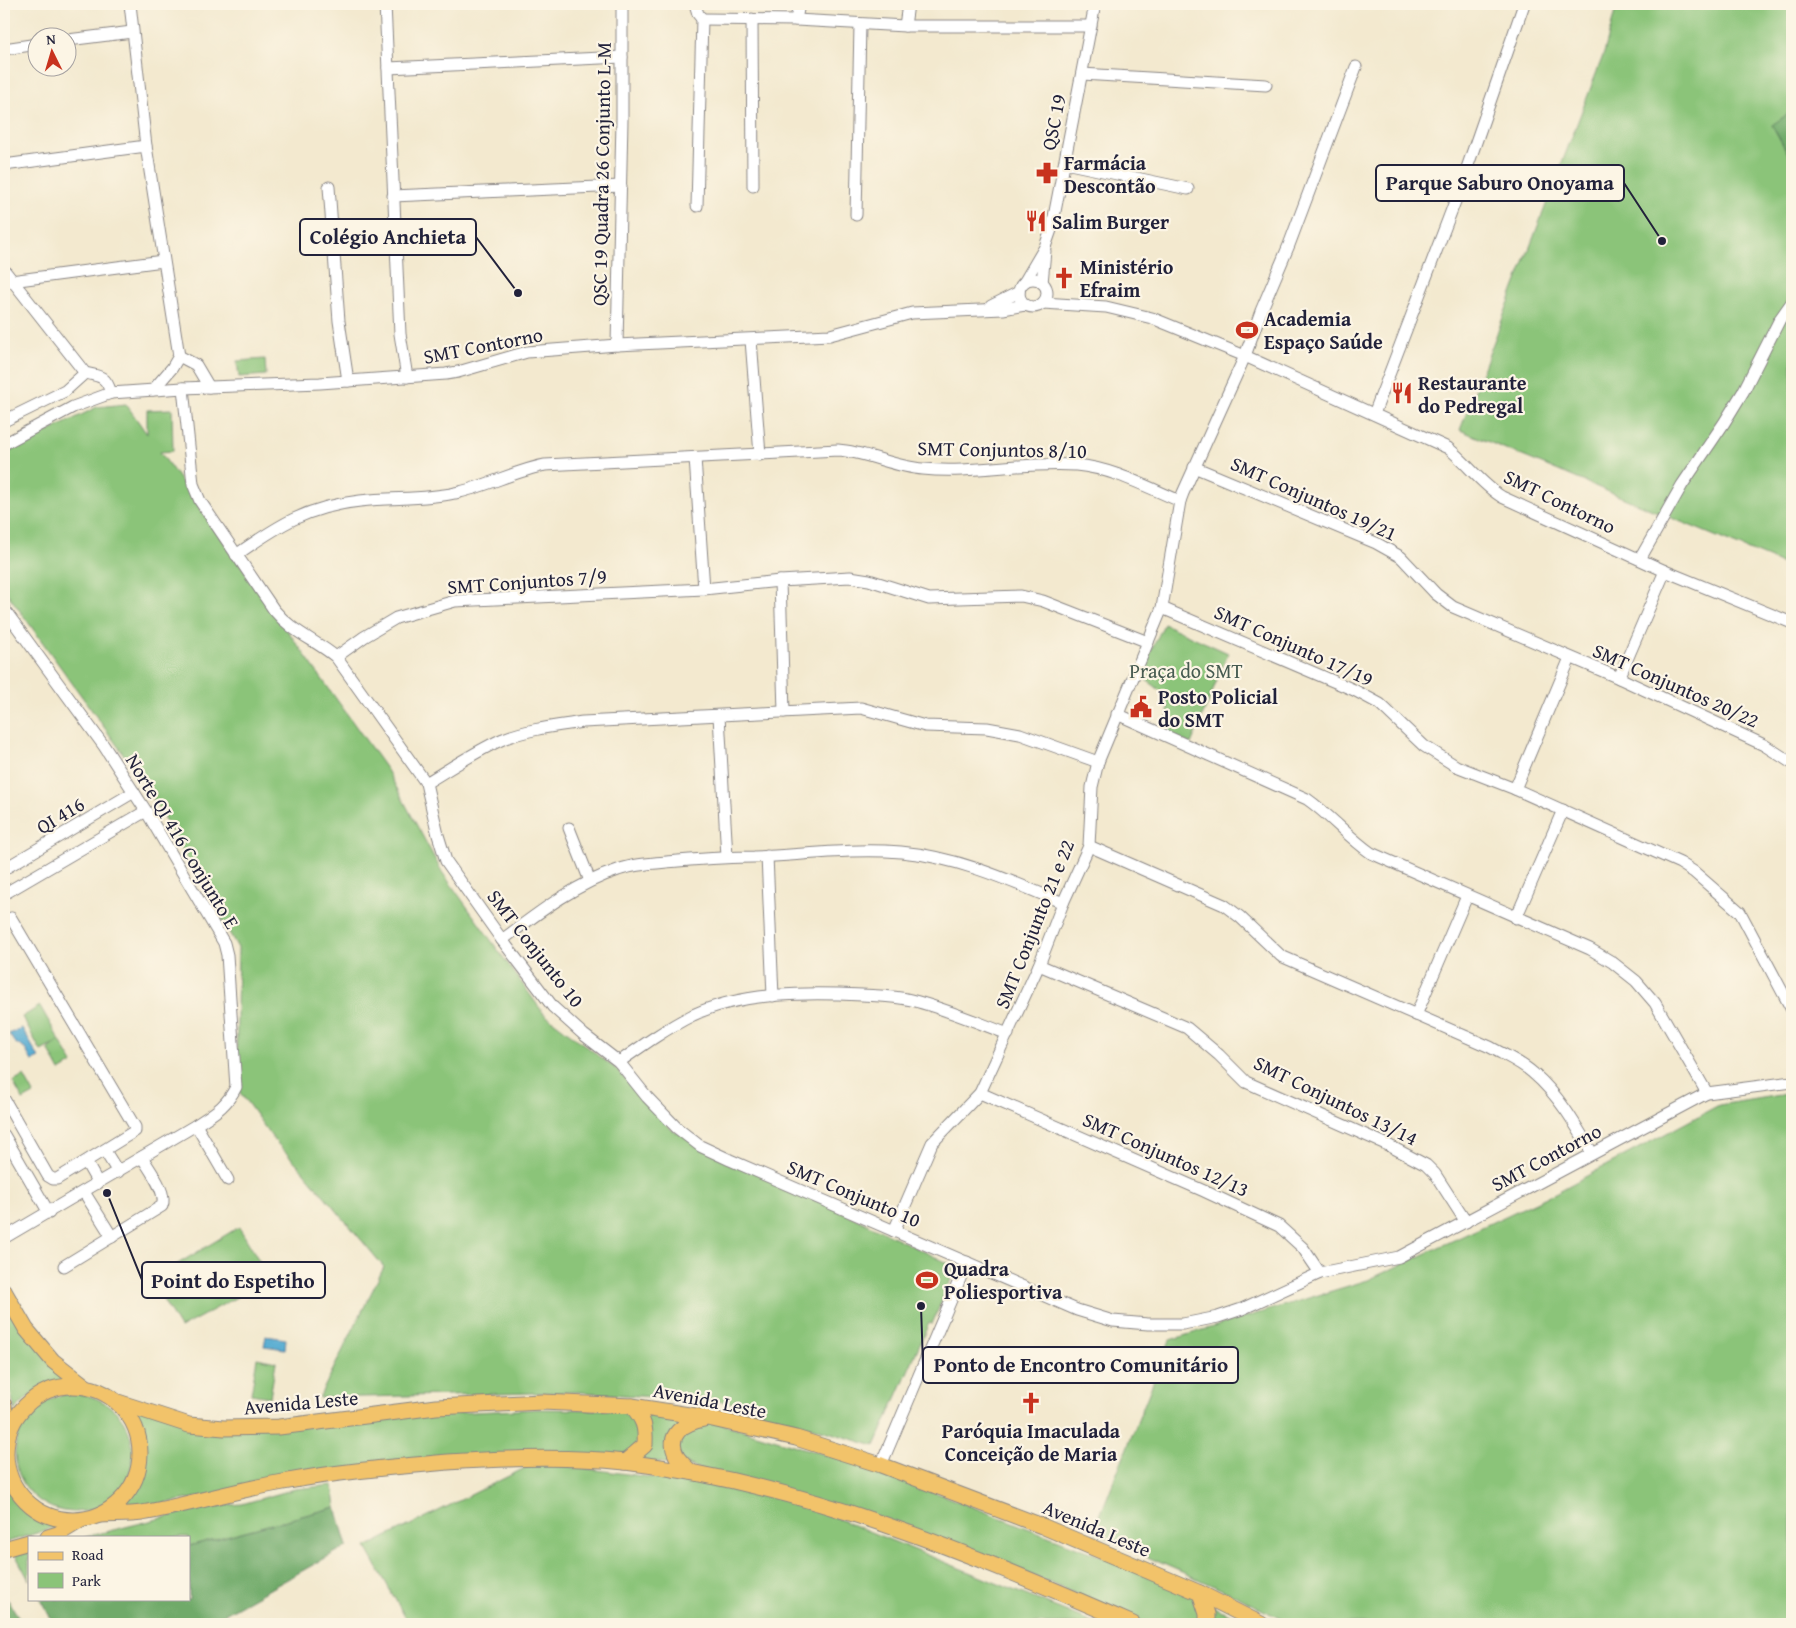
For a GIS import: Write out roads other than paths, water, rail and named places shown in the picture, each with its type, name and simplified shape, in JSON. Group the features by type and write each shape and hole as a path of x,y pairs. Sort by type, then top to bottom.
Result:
{"main road":[{"path":"4,1292 26,1329 53,1361 85,1386"},
{"path":"6,1440 15,1417 28,1402 45,1391 64,1385 85,1386 102,1391 118,1402 131,1417 139,1435 141,1454 138,1473 129,1491 116,1505 99,1515"},
{"name":"Avenida Leste","path":"118,1402 189,1425 224,1428 279,1427 436,1407 542,1402 632,1406 708,1418 796,1438 881,1465 1042,1526 1200,1593 1261,1624"},
{"path":"4,1405 6,1463 12,1482 24,1500 41,1512 60,1519 81,1520"},
{"path":"625,1462 645,1445 646,1429 641,1416 632,1406"},
{"path":"691,1472 678,1457 674,1446 674,1439 676,1433 683,1426 708,1418"},
{"path":"51,1536 81,1520 99,1515 140,1513 279,1482 367,1470 451,1462 532,1458 625,1462 743,1482 793,1495 884,1525 985,1562 1133,1624"},
{"path":"4,1549 28,1542"},
{"path":"1200,1593 1207,1614 1207,1624"}],"street":[{"path":"130,4 146,146 179,356 172,368 153,390"},
{"path":"385,4 400,334 407,377"},
{"name":"QSC 19 Quadra 26 Conjunto L-M","path":"618,345 622,4"},
{"path":"695,4 698,14 702,19 697,206"},
{"path":"796,20 799,4"},
{"path":"904,26 908,4"},
{"name":"QSC 19","path":"1044,293 1046,247 1065,163 1095,4"},
{"path":"1374,414 1459,191 1524,4"},
{"path":"702,19 796,20 904,26 1091,26"},
{"path":"752,19 752,186"},
{"path":"856,215 860,24"},
{"path":"78,39 132,32"},
{"path":"4,49 28,45"},
{"path":"388,68 622,57"},
{"name":"SMT Conjunto 21 e 22","path":"894,1231 932,1143 980,1093 1039,965 1063,903 1089,846 1092,787 1098,762 1162,608 1180,502 1245,356 1356,67"},
{"path":"1082,74 1266,86"},
{"path":"4,165 146,146"},
{"path":"1065,163 1188,189"},
{"path":"393,196 621,186"},
{"path":"329,187 339,321 348,381"},
{"name":"QSC 19","path":"1025,281 1046,247"},
{"path":"11,281 163,261"},
{"path":"4,270 85,373 102,377 108,384 111,393"},
{"path":"1034,279 1044,293 1033,307 1025,305 1020,300 1019,292 1025,281 1034,279"},
{"name":"SMT Contorno","path":"979,309 994,305 1019,292"},
{"name":"SMT Contorno","path":"1044,293 1071,304 1106,307 1133,312 1245,356 1448,448 1492,491 1502,497 1666,571 1792,623"},
{"path":"1640,559 1682,485 1729,415 1780,319 1792,302"},
{"name":"SMT Contorno","path":"4,444 73,407 111,393 209,386 407,377 458,372 527,352 618,345 830,335 912,313 1003,309 1025,305"},
{"path":"752,340 760,454"},
{"path":"179,356 196,365 209,386"},
{"path":"4,421 66,391 85,373"},
{"name":"SMT Conjunto 10","path":"183,388 193,484 200,501 261,594 284,623 303,636 320,644 336,657 426,783 446,861 502,940 553,1007 584,1035 619,1062 647,1097 677,1128 700,1146 1077,1310 1113,1321 1183,1324 1218,1317 1242,1309 1320,1273"},
{"path":"66,391 73,407"},
{"name":"SMT Conjuntos 8/10","path":"236,555 276,527 315,509 359,500 452,494 472,489 526,469 545,465 838,450 850,451 923,469 958,470 1033,465 1077,465 1108,471 1180,502"},
{"path":"695,458 704,589"},
{"name":"SMT Conjuntos 19/21","path":"1194,467 1389,550 1400,557 1436,594 1454,607 1570,658"},
{"path":"1619,678 1666,571"},
{"name":"SMT Conjuntos 7/9","path":"336,657 364,637 396,618 455,601 704,589 780,581 850,577 869,580 929,599 1021,596 1043,601 1148,642"},
{"path":"780,581 784,712"},
{"name":"SMT Conjunto 17/19","path":"1162,608 1354,690 1380,704 1424,746 1456,766 1515,789 1664,854 1694,872 1740,912 1792,1010"},
{"name":"Norte QI 416 Conjunto E","path":"4,609 98,738 134,792 224,943 227,954 236,1087 230,1099 223,1107 196,1125 4,1238"},
{"path":"1515,789 1570,658"},
{"name":"SMT Conjuntos 20/22","path":"1570,658 1619,678 1764,745 1792,763"},
{"path":"426,783 466,759 505,739 539,730 583,722 860,708 925,726 1003,730 1020,734 1098,762"},
{"path":"1117,714 1299,795 1324,810 1356,843 1371,853 1516,918 1590,948 1612,962 1636,981 1656,1003 1707,1093"},
{"path":"719,716 727,857"},
{"name":"QI 416","path":"9,867 134,792"},
{"path":"1516,918 1563,810"},
{"path":"4,893 146,811"},
{"path":"569,828 590,881"},
{"path":"1089,846 1224,905 1240,917 1281,956 1490,1047 1532,1072 1574,1122 1592,1153"},
{"path":"502,940 547,906 590,881 620,869 652,863 727,857 865,850 903,852 938,858 990,872 1063,903"},
{"path":"766,856 773,996"},
{"path":"9,867 21,884"},
{"path":"1416,1015 1467,896"},
{"path":"4,921 11,918 135,1127 134,1133 57,1179 53,1179 48,1176 4,1099"},
{"name":"SMT Conjuntos 13/14","path":"1039,965 1187,1028 1219,1055 1246,1082 1388,1145 1426,1165 1436,1174 1466,1222"},
{"path":"619,1062 652,1038 694,1015 722,1004 773,996 835,993 908,1000 949,1011 1008,1034"},
{"name":"SMT Contorno","path":"1320,1273 1399,1257 1707,1093 1792,1082"},
{"name":"SMT Conjuntos 12/13","path":"980,1093 1204,1191 1278,1226 1292,1236 1303,1248 1320,1273"},
{"path":"196,1125 228,1180"},
{"path":"4,1135 49,1213"},
{"path":"105,1151 118,1172"},
{"path":"64,1266 162,1206 164,1202 162,1191 142,1157"},
{"path":"86,1162 98,1183"},
{"path":"84,1192 112,1237"},
{"path":"881,1465 967,1262"}],"water":[{"path":"22,1028 39,1058 32,1061 25,1049 14,1042 9,1034"},
{"path":"266,1336 286,1339 285,1349 264,1346"}],"place":[{"name":"Farmácia Descontão","path":"1047,173"},
{"name":"Salim Burger","path":"1036,221"},
{"name":"Parque Saburo Onoyama","path":"1662,241"},
{"name":"Ministério Efraim","path":"1064,278"},
{"name":"Colégio Anchieta","path":"518,293"},
{"name":"Academia Espaço Saúde","path":"1247,330"},
{"name":"Restaurante do Pedregal","path":"1402,393"},
{"name":"Posto Policial do SMT","path":"1141,707"},
{"name":"Point do Espetiho","path":"107,1193"},
{"name":"Quadra Poliesportiva","path":"927,1280"},
{"name":"Ponto de Encontro Comunitário","path":"921,1306"},
{"name":"Paróquia Imaculada Conceição de Maria","path":"1031,1403"}],"park label":[{"name":"Praça do SMT","path":"1186,670"}]}
